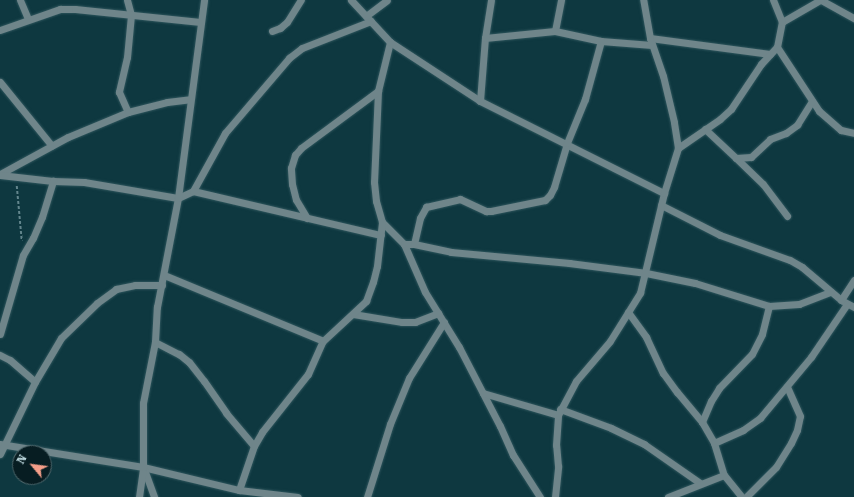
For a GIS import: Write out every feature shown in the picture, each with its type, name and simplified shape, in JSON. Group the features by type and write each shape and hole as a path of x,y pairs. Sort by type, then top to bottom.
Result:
{"street":[{"path":"20,0 28,19"},
{"path":"127,0 131,15 127,56 119,92 128,112"},
{"path":"139,497 143,467 143,403 155,342 158,307 178,198 204,0"},
{"path":"272,31 280,28 288,22 300,0"},
{"path":"351,0 390,42 480,101 664,193"},
{"path":"0,174 53,181 92,184 178,198 193,191 225,134 289,58 302,48 369,18 387,0"},
{"path":"480,101 485,38 491,0"},
{"path":"555,31 562,0"},
{"path":"555,497 558,466 556,445 559,412 576,380 610,341 640,293 664,193 678,148 674,122 650,38 642,0"},
{"path":"678,148 731,108 770,54 777,47 782,22 773,0"},
{"path":"782,22 821,0 854,18"},
{"path":"0,30 60,9 75,9 200,22"},
{"path":"485,38 555,31 601,41 652,45"},
{"path":"650,38 770,54"},
{"path":"414,244 420,218 426,207 460,199 486,211 491,211 545,200 554,187 567,144 585,99 601,41"},
{"path":"239,490 254,446 262,432 308,374 323,341 366,300 373,282 382,222 376,201 374,182 378,91 390,42"},
{"path":"777,47 820,111 841,130 854,134"},
{"path":"0,82 52,146"},
{"path":"307,218 296,200 292,184 291,168 295,155 301,148 378,91"},
{"path":"0,174 68,137 128,112 167,102 190,99"},
{"path":"736,158 751,157 770,139 792,130 797,125 812,101"},
{"path":"705,129 763,184 787,216"},
{"path":"0,334 23,255 33,238 42,217 53,181"},
{"path":"193,191 381,235"},
{"path":"661,205 720,236 790,260 802,267 831,292 848,304"},
{"path":"382,222 404,244 425,292 444,322 483,393 513,455 540,497"},
{"path":"404,244 414,244 451,252 569,263 646,273 695,283 769,306 799,304 831,292"},
{"path":"164,275 323,341"},
{"path":"714,443 743,430 760,418 787,387 811,357 848,304 854,280"},
{"path":"0,454 3,445 35,382 61,338 97,303 116,289 134,285 162,285"},
{"path":"702,422 711,401 719,388 752,354 762,334 769,306"},
{"path":"628,312 646,337 663,373 702,422 714,443 724,475 742,497"},
{"path":"353,314 402,322 415,322 438,313"},
{"path":"367,497 390,424 409,378 444,322"},
{"path":"155,342 179,354 189,362 226,413 254,446"},
{"path":"0,355 10,360 35,382"},
{"path":"746,497 776,467 797,430 800,416 787,387"},
{"path":"483,393 559,412 611,428 644,444 700,483"},
{"path":"3,445 143,467 239,490 298,497"},
{"path":"143,467 154,497"},
{"path":"668,497 700,483 724,475"}],"path":[{"path":"15,176 23,255"}]}
